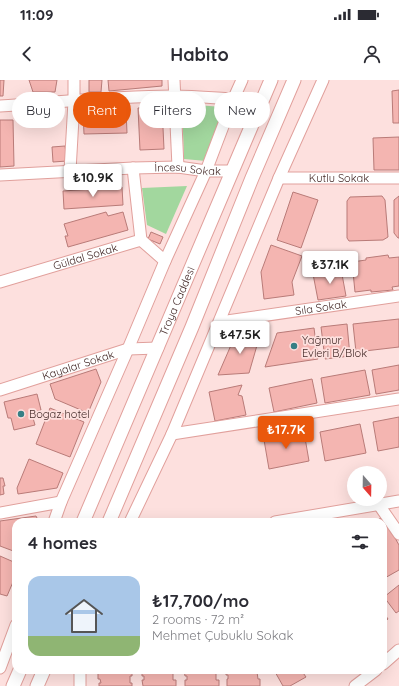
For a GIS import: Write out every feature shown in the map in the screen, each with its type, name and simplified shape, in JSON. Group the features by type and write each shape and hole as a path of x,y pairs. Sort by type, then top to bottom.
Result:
{"main road":[{"name":"Troya Caddesi","path":"265,92 270,80"},
{"path":"111,518 192,327 252,178 294,80"},
{"name":"Troya Caddesi","path":"85,518 250,128"},
{"path":"13,686 18,674"},
{"path":"37,686 42,674"}],"street":[{"path":"74,80 74,92"},
{"path":"174,80 174,92"},
{"path":"237,92 242,80"},
{"path":"132,518 172,434 279,178 323,80"},
{"path":"0,106 73,101"},
{"path":"70,171 73,118"},
{"path":"176,128 178,167"},
{"path":"55,518 165,261 206,171 222,128"},
{"name":"İncesu Sokak","path":"0,175 178,167 206,171 232,171"},
{"path":"133,168 141,240 165,261"},
{"name":"Kutlu Sokak","path":"279,178 399,178"},
{"name":"Güldal Sokak","path":"0,282 141,240"},
{"name":"Sıla Sokak","path":"220,322 399,296"},
{"name":"Kayalar Sokak","path":"0,390 128,349 158,348"},
{"path":"172,434 399,399"},
{"path":"387,503 399,501"},
{"path":"0,513 61,502"},
{"path":"299,518 373,506"},
{"path":"380,506 399,534"},
{"path":"0,668 12,636"},
{"path":"387,660 399,650"},
{"path":"80,674 80,686"},
{"path":"355,686 368,674"}],"green space":[{"path":"206,106 214,106 214,128 216,128 206,161 184,159 183,128 206,128"},
{"path":"187,186 166,234 147,225 142,188"}],"building":[{"path":"0,80 4,80 3,96 0,96"},
{"path":"29,80 57,80 55,92 33,92"},
{"path":"89,80 102,80 101,92 89,92"},
{"path":"108,80 162,80 162,86 109,91"},
{"path":"399,90 399,123 393,123 392,91"},
{"path":"138,108 139,128 163,128 164,149 140,150"},
{"path":"0,120 12,120 14,166 0,167"},
{"path":"84,128 127,128 127,133 84,134"},
{"path":"399,137 399,170 374,170 373,138"},
{"path":"65,146 67,161 53,162 52,147"},
{"path":"122,187 123,205 64,209 63,191"},
{"path":"293,192 318,200 301,248 277,240"},
{"path":"382,196 385,200 388,237 383,240 349,241 347,238 347,201 350,197"},
{"path":"399,196 398,238 394,233 394,200"},
{"path":"106,212 108,216 123,212 128,230 68,247 65,236 68,236 64,224"},
{"path":"151,232 163,237 160,244 148,239"},
{"path":"271,245 302,256 292,282 294,295 264,299 261,272"},
{"path":"388,255 389,258 399,257 399,286 392,287 393,290 355,292 352,262 366,260 366,258"},
{"path":"341,269 346,296 318,300 313,274"},
{"path":"399,319 399,347 356,352 353,324"},
{"path":"347,324 350,356 325,359 321,327"},
{"name":"Yağmur Evleri B/Blok","path":"314,328 318,359 265,367 277,333"},
{"path":"260,335 249,373 218,375 235,336"},
{"path":"399,365 399,390 376,394 372,370"},
{"path":"96,369 101,382 88,413 55,399 50,384"},
{"path":"365,370 370,395 325,403 321,378"},
{"path":"312,379 317,403 274,412 269,388"},
{"path":"242,385 238,395 242,396 246,415 215,421 209,392"},
{"name":"Bogaz hotel","path":"37,394 41,410 35,412 36,417 33,418 35,425 14,430 11,418 8,418 4,402"},
{"path":"50,408 84,422 70,457 36,444"},
{"path":"399,417 399,447 378,451 373,422"},
{"path":"360,424 366,453 325,461 320,432"},
{"path":"304,432 309,461 269,469 264,440"},
{"path":"29,459 63,473 57,488 18,494 17,488"},
{"path":"0,478 3,478 5,486 3,486 4,494 0,495"},
{"path":"36,516 37,518 22,518"},
{"path":"12,519 12,550 0,546 0,521"},
{"path":"387,524 399,545 399,570 387,577"},
{"path":"0,556 12,561 12,584 7,596 0,594"},
{"path":"399,585 399,611 396,613 387,601 387,595"},
{"path":"98,674 132,674 132,676 130,676 130,683 132,683 132,686 99,686 99,683 101,683 100,679 98,679"},
{"path":"142,674 173,674 173,680 176,680 176,686 143,686 142,680 144,680 144,676 142,676"},
{"path":"185,674 216,674 216,680 219,680 219,686 185,686 187,676 185,676"},
{"path":"257,674 258,679 260,679 260,686 227,686 228,675 226,675"},
{"path":"276,674 304,674 306,677 290,686 283,686"}],"place":[{"name":"Yağmur Evleri B/Blok","path":"294,346"},
{"name":"Bogaz hotel","path":"21,414"}]}
